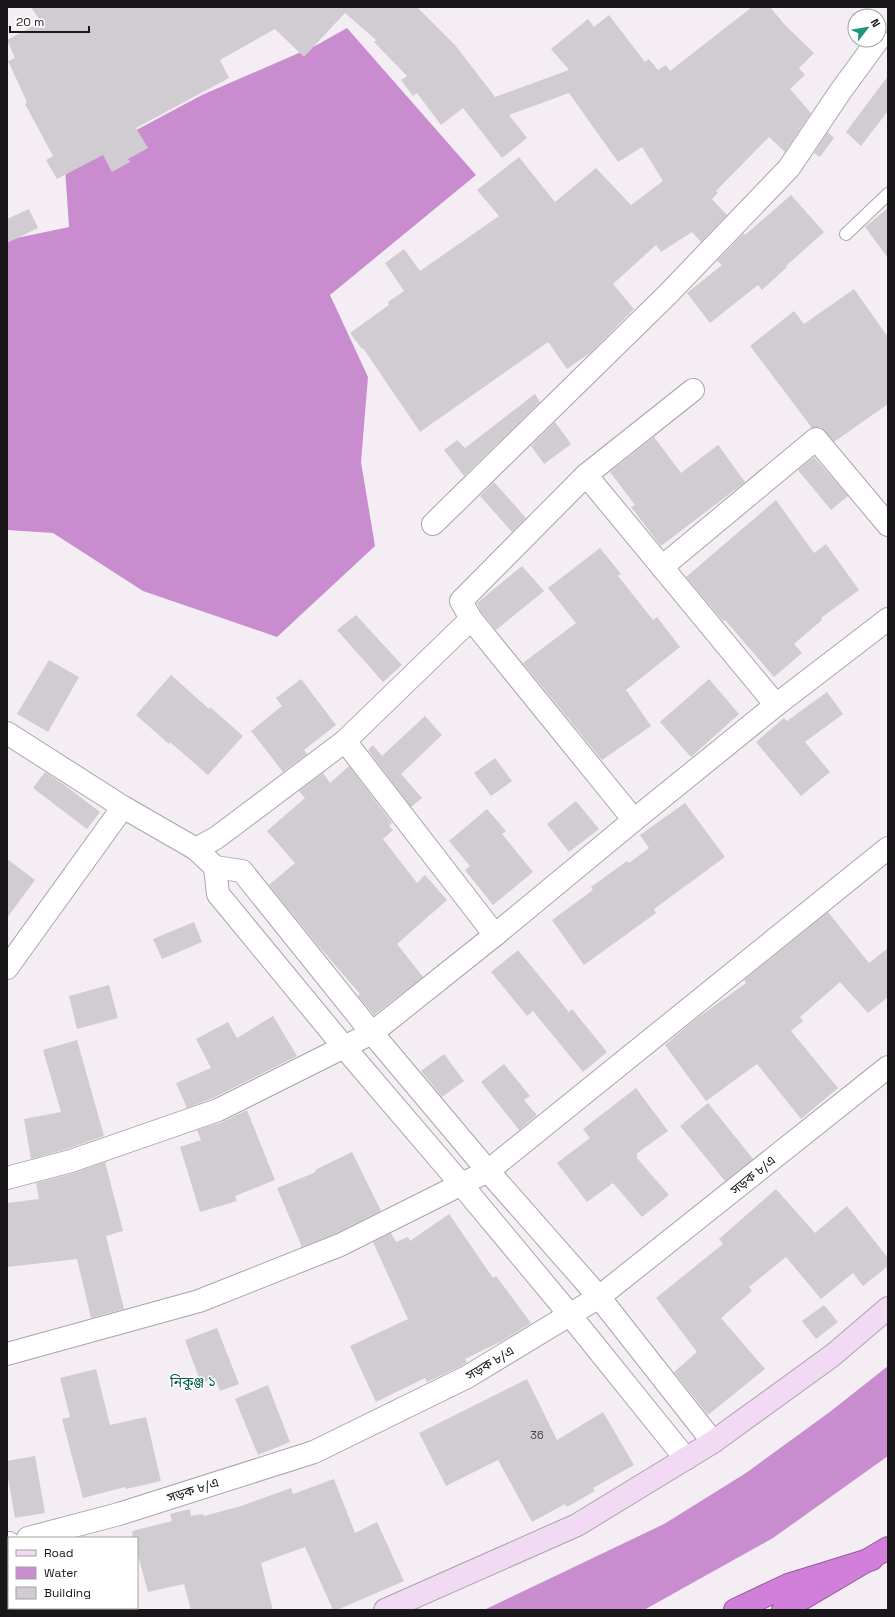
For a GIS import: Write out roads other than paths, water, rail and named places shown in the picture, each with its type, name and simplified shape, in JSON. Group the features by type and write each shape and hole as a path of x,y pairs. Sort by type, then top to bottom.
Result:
{"highway":[{"path":"735,1610 788,1585 880,1554"},
{"path":"783,1610 880,1554"}],"street":[{"path":"433,524 668,294 789,168 872,48"},
{"path":"634,820 471,619 461,601 586,475 693,390"},
{"path":"662,567 816,439 888,526"},
{"path":"586,475 776,705"},
{"path":"196,849 216,838 345,741 471,619"},
{"path":"7,1178 71,1161 218,1110 372,1033 496,935 634,820 776,705 888,619"},
{"path":"7,733 123,807 196,849 215,867 242,871 372,1033 488,1171 599,1297 713,1442"},
{"path":"345,741 496,935"},
{"path":"7,968 123,807"},
{"path":"7,1354 199,1301 340,1245 488,1171 888,848"},
{"path":"215,867 218,894 344,1047 570,1315 686,1459"},
{"name":"সড়ক ৮/এ","path":"32,1537 119,1514 314,1452 467,1377 599,1297 888,1067"},
{"path":"385,1610 577,1525 713,1442 833,1355 888,1308"}],"lane":[{"path":"846,234 888,194"}],"water":[{"path":"347,28 476,175 330,295 368,377 361,462 375,546 277,637 143,591 53,533 7,530 7,240 69,227 65,168 202,95 315,46"},
{"path":"888,1366 888,1456 773,1538 644,1610 484,1610 664,1524 746,1473 831,1411"}],"district":[{"name":"নিকুঞ্জ ১","path":"193,1382"}]}
